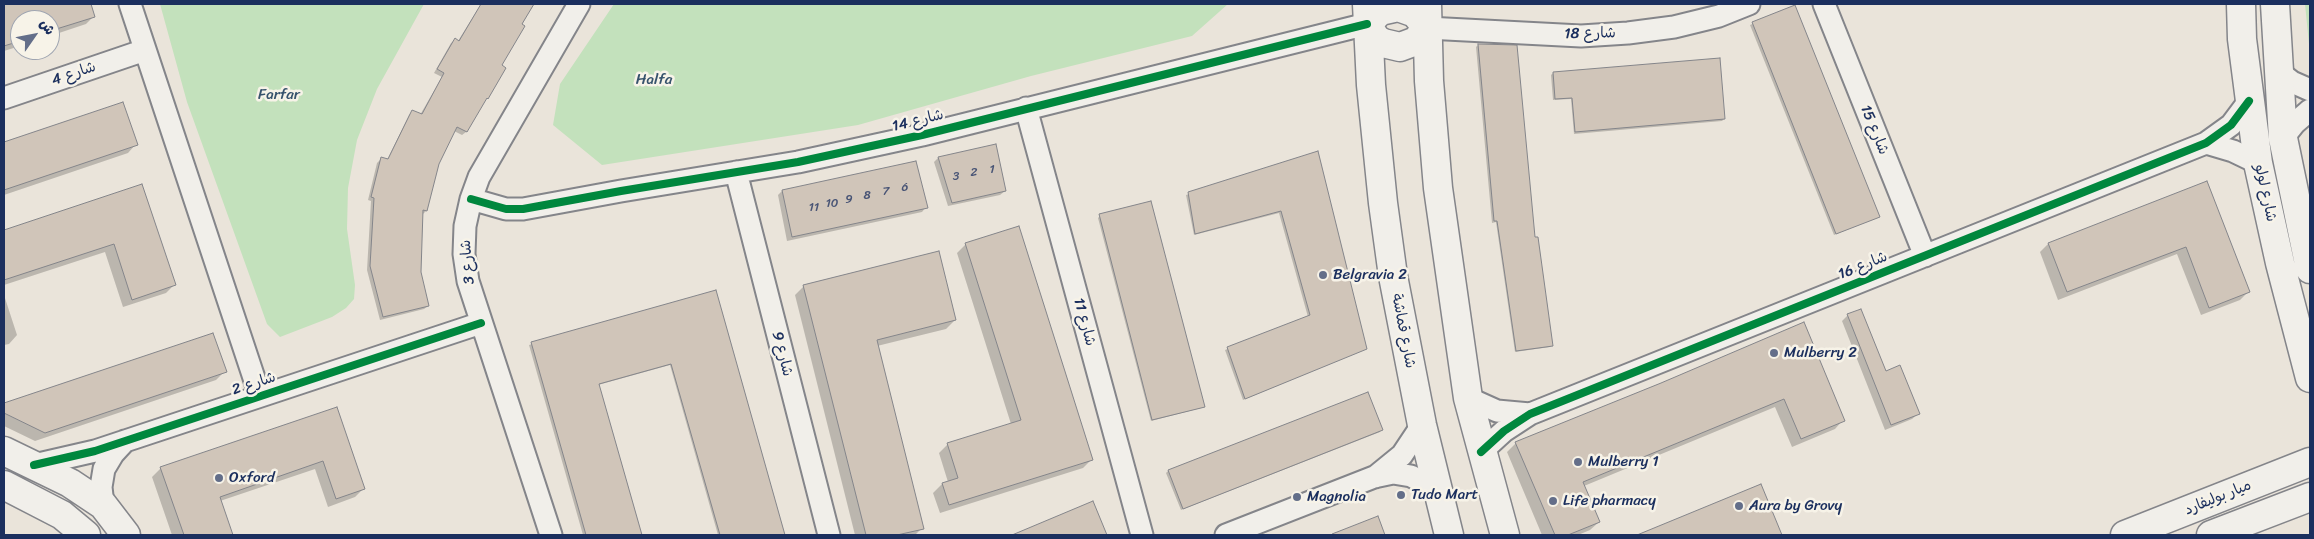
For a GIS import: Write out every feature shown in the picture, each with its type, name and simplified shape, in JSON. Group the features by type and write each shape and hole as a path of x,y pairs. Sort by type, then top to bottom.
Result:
{"street":[{"path":"130,4 260,396"},
{"name":"شارع 3","path":"551,535 468,281 464,254 465,226 471,198 490,157 579,4"},
{"name":"شارع 18","path":"1427,16 1581,36 1628,33 1674,26 1720,16 1749,4"},
{"name":"شارع 15","path":"1824,4 1925,256"},
{"name":"شارع لولو","path":"2241,4 2249,100 2258,163 2292,312 2310,378"},
{"name":"شارع لولو","path":"2275,4 2283,138 2310,269"},
{"path":"1367,14 1398,7 1427,16 1429,81 1438,188 1468,398 1504,535"},
{"name":"شارع 14","path":"471,198 506,209 523,209 860,150 1026,108 1367,14"},
{"name":"شارع قماشة","path":"1367,14 1383,203 1393,276 1422,426 1448,535"},
{"name":"شارع 4","path":"4,98 145,50"},
{"path":"2279,72 2292,82 2310,90"},
{"name":"شارع 16","path":"1481,452 1504,431 1530,414 2206,143 2231,125 2249,100"},
{"name":"شارع 11","path":"1026,108 1142,535"},
{"path":"2283,138 2310,110"},
{"path":"2206,143 2233,151 2258,163"},
{"name":"شارع 9","path":"736,172 829,535"},
{"name":"شارع 2","path":"34,465 72,457 125,441 481,323"},
{"name":"شارع 16","path":"1468,398 1497,411 1530,414"},
{"path":"1374,477 1402,455 1422,426"},
{"path":"103,505 101,487 104,470 113,454 125,441"},
{"path":"4,451 70,483 103,505 126,535"},
{"name":"ميار بوليفارد","path":"2125,535 2310,462"},
{"path":"1226,535 1374,477 1393,473 1411,476 1428,485 1440,499"},
{"path":"4,486 62,516 86,535"},
{"path":"2211,535 2310,497"}],"green space":[{"name":"Farfar","path":"160,4 424,4 377,89 357,140 348,188 347,229 355,285 354,299 346,308 332,317 280,337 267,324 187,102"},
{"name":"Halfa","path":"614,4 1228,4 1192,36 1031,76 858,125 602,165 553,125 560,84"},
{"path":"2305,4 2310,4 2310,54"}],"building":[{"path":"4,4 91,4 95,17 60,28 60,10 10,10 10,44 4,46"},
{"path":"481,4 534,4 522,24 525,26 502,65 506,68 488,99 467,132 457,127 439,164 427,211 423,210 421,272 429,306 383,317 370,266 374,198 371,197 381,157 388,159 412,110 422,114 444,73 437,69 455,38 459,41"},
{"path":"1795,5 1880,217 1836,234 1752,22"},
{"path":"1478,44 1517,45 1535,237 1538,237 1553,346 1516,351 1497,221 1494,221"},
{"path":"1720,58 1725,119 1575,132 1572,98 1555,99 1553,72"},
{"path":"123,102 138,145 4,190 4,142"},
{"path":"996,144 1006,191 952,203 938,157"},
{"name":"Belgravia 2","path":"1318,151 1367,349 1245,399 1227,347 1310,315 1281,211 1195,234 1188,192"},
{"path":"916,161 928,208 792,237 782,190"},
{"path":"2207,181 2250,292 2209,308 2186,247 2067,292 2048,243"},
{"path":"142,184 176,285 132,300 114,244 4,280 4,230"},
{"path":"1151,201 1205,407 1152,420 1099,214"},
{"path":"1019,226 1093,460 949,505 942,483 958,478 947,443 1021,420 965,243"},
{"path":"939,251 956,320 877,340 924,529 897,535 866,535 803,285"},
{"path":"716,290 785,535 720,535 671,364 599,384 642,535 586,535 531,342"},
{"path":"1861,309 1886,371 1900,365 1920,414 1891,425 1847,314"},
{"path":"1804,322 1845,421 1801,439 1784,399 1583,482 1600,522 1568,535 1555,535 1515,442"},
{"path":"213,333 227,372 45,433 4,413 4,403"},
{"path":"1368,392 1383,430 1183,509 1168,470"},
{"name":"Oxford","path":"337,407 365,489 336,499 323,461 220,497 233,535 184,535 160,467"},
{"name":"Aura by Grovy","path":"1761,484 1782,535 1637,535"},
{"path":"1093,501 1107,535 1012,535"},
{"path":"1378,516 1385,535 1332,535 1332,534"}],"cycle path":[{"path":"471,199 506,209 523,209 798,162 922,135 1367,24"},
{"path":"1481,452 1504,431 1530,414 2206,143 2231,125 2249,101"},
{"path":"34,465 95,451 481,323"}],"place":[{"name":"Belgravia 2","path":"1323,275"},
{"name":"Mulberry 2","path":"1774,353"},
{"name":"Mulberry 1","path":"1578,462"},
{"name":"Oxford","path":"219,478"},
{"name":"Tudo Mart","path":"1401,495"},
{"name":"Magnolia","path":"1297,497"},
{"name":"Life pharmacy","path":"1553,501"},
{"name":"Aura by Grovy","path":"1739,506"}]}
